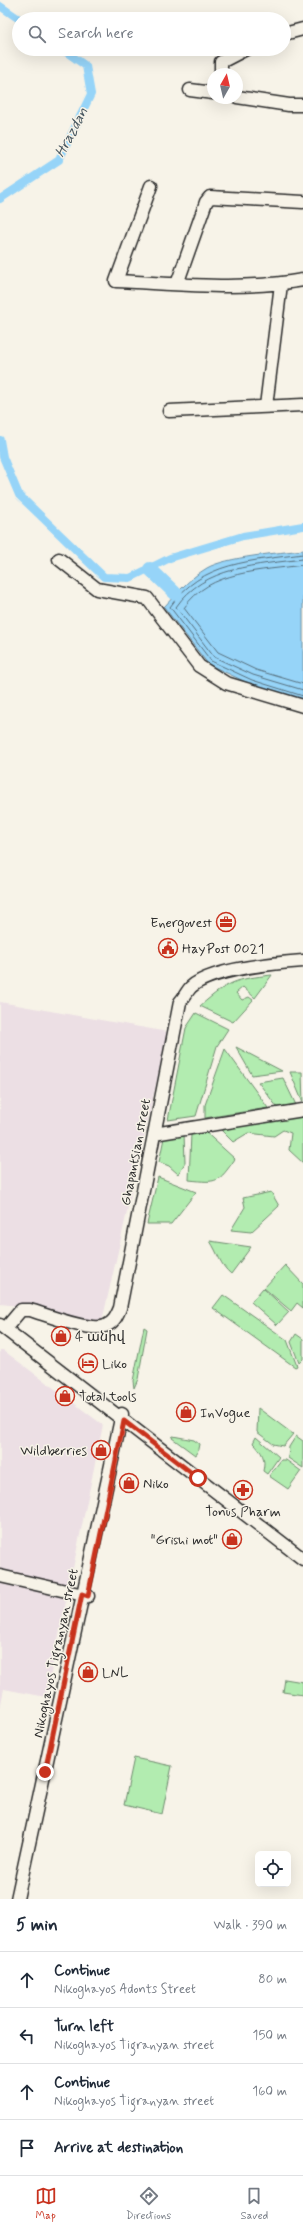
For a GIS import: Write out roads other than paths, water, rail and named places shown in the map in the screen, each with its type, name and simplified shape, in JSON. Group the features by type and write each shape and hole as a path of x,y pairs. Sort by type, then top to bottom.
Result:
{"street":[{"path":"291,31 298,28 303,29"},
{"path":"221,68 221,62 233,56"},
{"path":"190,90 207,92"},
{"path":"243,98 289,105 303,104"},
{"path":"151,186 116,281 215,287 281,284 303,280"},
{"path":"177,284 206,202 210,197 303,202"},
{"path":"266,406 281,284"},
{"path":"169,411 303,405"},
{"path":"59,559 97,589 147,598 199,666 226,683 303,706"},
{"name":"Ghapantsian street","path":"3,1325 21,1310 30,1310 94,1328 106,1326 115,1319 120,1308 180,1002 191,987 209,976 273,963 303,961"},
{"path":"154,1134 303,1110"},
{"path":"3,1325 303,1553"},
{"path":"123,1417 303,1558"},
{"name":"Nikoghayos Tigranyan street","path":"17,1899 123,1417"},
{"path":"0,1576 85,1595"},
{"name":"Nikoghayos Tigranyan street","path":"24,1899 85,1595"}],"water":[{"path":"303,550 303,700 250,684 208,664 164,607 195,576 216,564 239,558"}],"waterway":[{"name":"Hrazdan","path":"0,6 12,14"},
{"name":"Hrazdan","path":"0,199 59,160 91,94 86,66 72,56"},
{"path":"0,440 3,457 19,495 104,577 130,578 170,558 243,536 303,526"},
{"path":"150,569 176,594"}],"place":[{"name":"Energovest","path":"226,922"},
{"name":"HayPost 0021","path":"168,948"},
{"name":"4 անիվ","path":"61,1336"},
{"name":"Liko","path":"88,1363"},
{"name":"Total tools","path":"65,1396"},
{"name":"InVogue","path":"186,1412"},
{"name":"Wildberries","path":"101,1450"},
{"name":"Niko","path":"129,1483"},
{"name":"Tonus Pharm","path":"243,1490"},
{"name":"\"Grishi mot\"","path":"232,1539"},
{"name":"LNL","path":"88,1672"}]}
